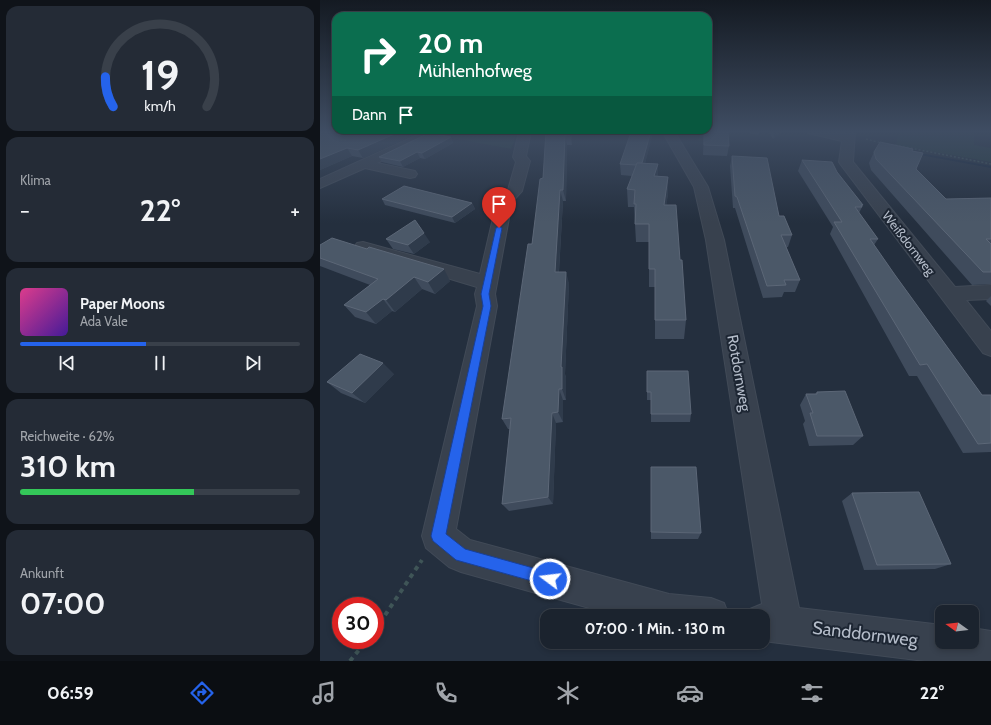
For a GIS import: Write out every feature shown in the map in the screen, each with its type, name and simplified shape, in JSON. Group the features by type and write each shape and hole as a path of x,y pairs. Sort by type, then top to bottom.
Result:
{"street":[{"path":"320,184 368,162"},
{"path":"523,162 515,191 505,201 485,294 487,306 438,536 461,555 658,609"},
{"name":"Rotdornweg","path":"687,162 702,187 715,240 774,623"},
{"name":"Weißdornweg","path":"846,162 991,347"},
{"path":"363,164 410,174"},
{"path":"363,247 487,283"},
{"path":"948,294 991,292"},
{"name":"Sanddornweg","path":"774,623 991,650"}],"path":[{"path":"980,162 991,164"},
{"path":"384,617 438,536"},
{"path":"350,661 360,649"}],"building":[{"path":"544,162 564,162 563,190 560,190 555,272 566,272 561,367 562,389 559,389 558,412 552,413 548,497 502,504 511,418 502,419 528,244 532,244 540,179 543,178"},
{"path":"621,162 642,162 637,163 636,165 620,164"},
{"path":"732,162 768,162 779,216 784,216 792,235 781,235 800,280 784,280 786,285 767,286 737,197 735,196"},
{"path":"803,162 832,162 837,172 863,205 861,205 862,207 855,207 878,239 870,239 982,395 991,395 991,443 978,444 927,364 920,365 834,222 842,222"},
{"path":"879,162 919,162 916,169 946,199 991,198 991,239 986,239 991,244 991,272 983,272"},
{"path":"637,163 658,164 654,176 668,177 664,205 676,205 680,260 682,260 686,320 655,320 655,269 649,269 649,224 635,224 635,190 627,189"},
{"path":"404,186 472,203 452,217 382,199"},
{"path":"415,220 424,233 408,245 386,239"},
{"path":"332,238 367,249 369,247 444,269 428,282 414,277 386,300 383,299 366,312 344,305 378,279 320,258 320,245"},
{"path":"360,354 383,363 352,393 327,382"},
{"path":"647,371 688,371 691,414 651,414 651,392 647,392"},
{"path":"845,391 863,436 817,436 810,413 813,413 806,394"},
{"path":"651,467 696,467 701,533 651,532"},
{"path":"919,492 951,564 877,565 852,493"}],"waterway":[{"path":"963,162 991,167"}],"route":[{"path":"499,228 485,294 487,306 438,536 461,555 550,579"}]}
